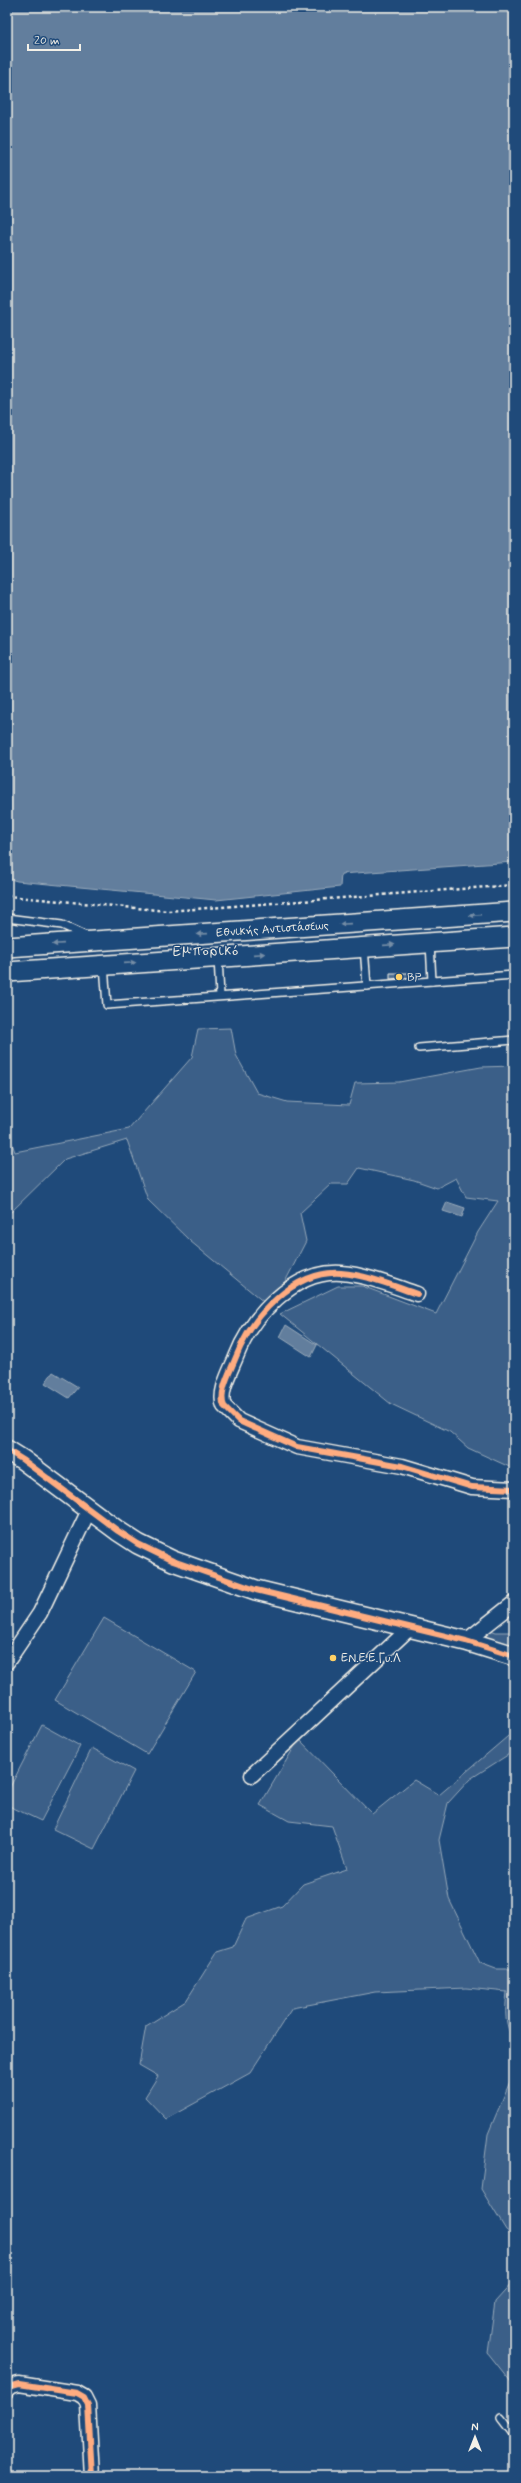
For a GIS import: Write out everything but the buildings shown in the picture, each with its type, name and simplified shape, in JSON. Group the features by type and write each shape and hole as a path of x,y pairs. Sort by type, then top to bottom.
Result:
{"main road":[{"name":"Εθνικής Αντιστάσεως","path":"7,947 514,912"},
{"name":"Εθνικής Αντιστάσεως","path":"7,972 514,937"},
{"path":"7,1450 90,1508 138,1544 204,1573 276,1596 411,1627 466,1641 514,1656"}],"street":[{"path":"417,1294 369,1278 340,1273 312,1277 298,1284 272,1304 246,1338 224,1390 224,1406 239,1421 297,1447 402,1466 472,1487 514,1489"},
{"path":"7,1662 40,1613 90,1508"},
{"path":"466,1641 514,1603"},
{"path":"252,1775 411,1627"},
{"path":"7,2390 12,2386 19,2384 77,2393 84,2397 88,2405 92,2476"}],"lane":[{"path":"7,918 62,926 102,941"},
{"path":"430,942 432,981"},
{"path":"364,947 367,986"},
{"path":"218,957 220,996"},
{"path":"104,965 107,1004 514,975"},
{"path":"419,1048 514,1040"},
{"path":"501,2418 514,2435"}],"path":[{"path":"7,896 168,910 514,885"}],"shaded area":[{"path":"7,7 514,7 514,862 341,874 340,887 216,900 17,881 7,878"},
{"path":"231,1028 236,1055 257,1093 287,1102 349,1105 355,1083 399,1082 481,1067 514,1066 514,1469 468,1448 450,1432 391,1404 280,1314 338,1286 362,1286 436,1314 478,1232 498,1201 466,1197 456,1178 437,1188 414,1180 359,1168 348,1184 331,1184 300,1213 306,1241 286,1280 265,1303 190,1241 148,1200 127,1140 65,1159 7,1216 7,1129 15,1152 129,1129 192,1057 198,1029"},
{"path":"447,1202 465,1208 462,1217 443,1211"},
{"path":"286,1325 317,1345 311,1357 280,1337"},
{"path":"53,1372 78,1387 69,1398 45,1383"},
{"path":"104,1618 196,1672 147,1754 55,1700"},
{"path":"488,1629 496,1632 514,1632 514,1651 478,1637"},
{"path":"42,1725 80,1746 41,1821 7,1805 7,1793"},
{"path":"514,1731 514,1751 470,1779 448,1803 439,1840 449,1899 480,1963 496,1969 514,1969 514,2041 508,2029 506,2017 507,1992 467,1988 375,1992 292,2008 250,2073 166,2119 145,2097 158,2076 139,2065 146,2026 186,2001 217,1952 233,1947 246,1919 282,1906 303,1884 347,1869 332,1826 289,1821 260,1805 299,1739 372,1814 414,1780 439,1795"},
{"path":"92,1748 134,1771 94,1849 53,1829"},
{"path":"514,2072 514,2236 506,2230 481,2189 488,2134"},
{"path":"514,2281 514,2381 511,2382 488,2353 495,2302"}],"cycle path":[{"path":"417,1294 370,1278 341,1273 324,1274 307,1279 291,1287 277,1298 264,1312 243,1341 224,1388 224,1406 239,1421 297,1447 402,1466 472,1487 514,1489"},
{"path":"7,1450 23,1460 118,1531 138,1544 173,1561 256,1590 466,1641 514,1656"},
{"path":"7,2390 12,2386 19,2384 77,2393 84,2397 88,2405 92,2476"}],"place":[{"name":"BP","path":"399,977"},
{"name":"ΕΝ.Ε.Ε.Γυ.Λ","path":"333,1658"}],"district":[{"name":"Εμπορικό","path":"206,950"}]}
